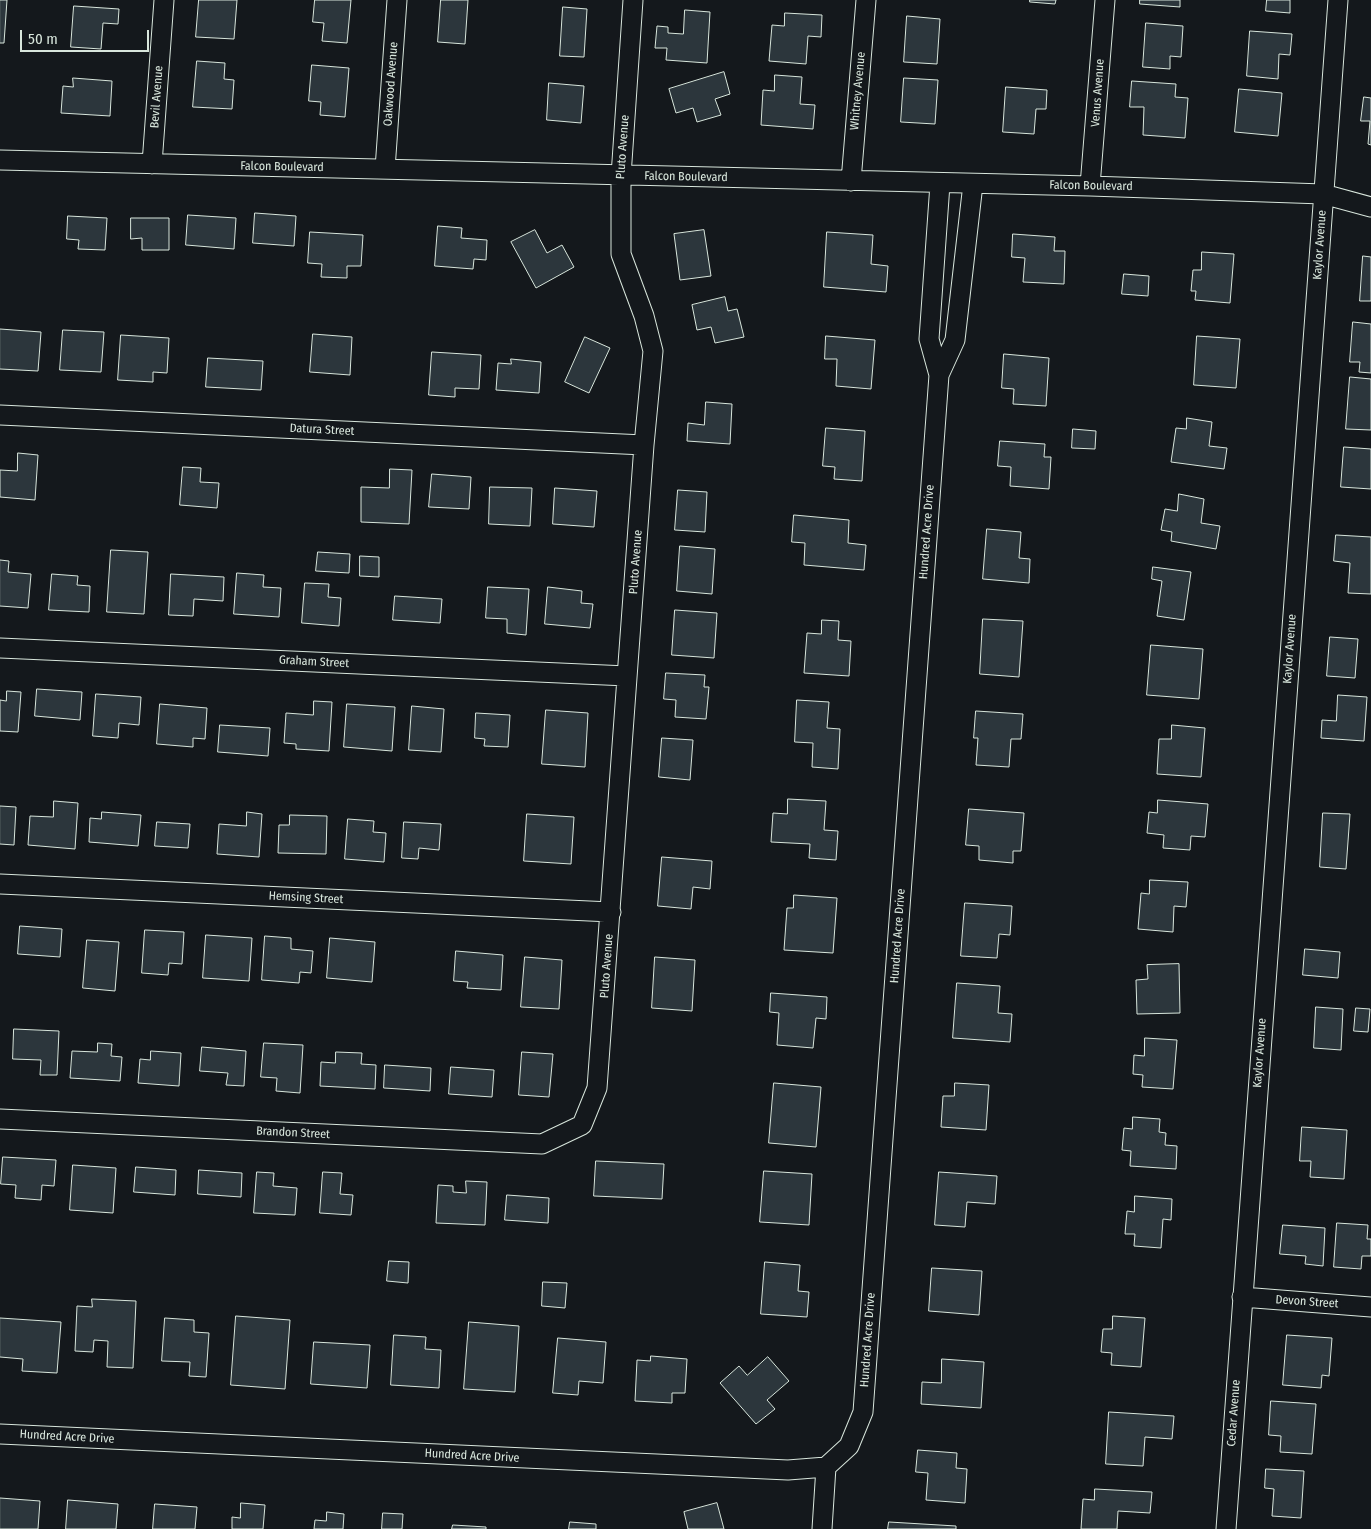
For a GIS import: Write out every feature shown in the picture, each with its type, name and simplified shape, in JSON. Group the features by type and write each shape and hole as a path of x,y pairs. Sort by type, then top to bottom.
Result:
{"street":[{"name":"Bevil Avenue","path":"152,164 164,0"},
{"name":"Oakwood Avenue","path":"385,169 398,0"},
{"name":"Pluto Avenue","path":"582,1125 598,1088 644,444 653,351 644,316 621,254 621,176 633,0"},
{"name":"Whitney Avenue","path":"851,181 866,0"},
{"name":"Venus Avenue","path":"1090,186 1105,0"},
{"name":"Kaylor Avenue","path":"1242,1297 1338,0"},
{"name":"Falcon Boulevard","path":"0,160 940,184 1090,186 1323,194 1371,207"},
{"name":"Hundred Acre Drive","path":"0,1434 778,1470 826,1467 849,1446 863,1412 938,375 929,338 940,184"},
{"name":"Hundred Acre Drive","path":"938,375 955,340 973,184"},
{"name":"Datura Street","path":"0,415 644,444"},
{"name":"Graham Street","path":"0,648 628,676"},
{"name":"Hemsing Street","path":"0,884 611,912"},
{"name":"Brandon Street","path":"0,1119 542,1144 582,1125"},
{"name":"Devon Street","path":"1242,1297 1371,1307"},
{"name":"Cedar Avenue","path":"1226,1529 1242,1297"},
{"path":"822,1529 826,1467"}],"building":[{"path":"0,0 7,0 4,43 0,43"},
{"path":"199,0 237,0 234,39 196,37"},
{"path":"315,0 351,0 347,43 322,41 324,23 313,22"},
{"path":"441,0 468,0 465,44 438,42"},
{"path":"1030,0 1056,0 1055,4 1030,2"},
{"path":"1140,0 1180,0 1180,7 1140,4"},
{"path":"1267,0 1290,0 1290,13 1266,11"},
{"path":"74,6 119,9 118,24 103,23 101,49 71,47"},
{"path":"563,7 587,9 584,57 560,56"},
{"path":"685,10 710,12 707,63 666,60 667,48 655,48 657,26 668,27 668,33 683,34"},
{"path":"785,13 822,15 821,37 808,36 806,64 769,61 772,25 784,26"},
{"path":"907,16 940,19 937,64 904,62"},
{"path":"1146,23 1183,26 1181,57 1170,56 1170,69 1143,67"},
{"path":"1250,31 1292,34 1290,55 1279,54 1278,79 1247,76"},
{"path":"197,61 225,63 224,79 234,80 232,109 193,107"},
{"path":"312,65 349,68 345,117 320,115 321,102 309,101"},
{"path":"724,72 730,94 715,99 721,115 697,122 693,108 676,113 669,89"},
{"path":"775,75 802,77 800,104 815,105 813,129 761,125 763,90 774,91"},
{"path":"73,78 112,81 110,116 61,113 63,86 73,87"},
{"path":"904,78 938,80 935,124 901,122"},
{"path":"1132,81 1176,84 1175,97 1188,98 1185,138 1143,135 1144,107 1130,107"},
{"path":"549,83 584,86 581,123 547,120"},
{"path":"1006,87 1047,90 1046,109 1036,109 1034,134 1003,132"},
{"path":"1239,89 1282,93 1278,136 1235,132"},
{"path":"1364,97 1371,98 1371,145 1368,144 1370,121 1361,121"},
{"path":"255,213 296,216 294,246 253,243"},
{"path":"188,215 236,218 234,249 186,245"},
{"path":"68,216 107,218 105,250 78,249 79,240 67,239"},
{"path":"131,218 169,218 169,250 142,250 142,238 131,239"},
{"path":"438,226 462,228 461,238 487,240 486,260 474,259 473,269 435,266"},
{"path":"535,230 547,253 562,245 574,267 536,288 511,242"},
{"path":"704,230 711,276 680,280 674,234"},
{"path":"310,232 363,235 361,266 347,266 347,278 321,277 322,264 308,263"},
{"path":"827,232 873,235 871,264 888,266 886,292 824,287"},
{"path":"1013,234 1055,237 1054,251 1065,251 1064,284 1023,282 1025,258 1012,257"},
{"path":"1202,252 1234,254 1230,303 1195,300 1196,291 1191,291 1193,270 1201,270"},
{"path":"1363,256 1371,257 1371,301 1360,301"},
{"path":"1124,274 1149,276 1148,296 1122,294"},
{"path":"725,297 728,311 737,309 744,337 715,343 711,327 697,330 692,305"},
{"path":"1353,322 1371,324 1371,373 1359,372 1360,362 1350,362"},
{"path":"0,329 41,332 38,371 0,369"},
{"path":"63,330 104,332 101,372 60,370"},
{"path":"313,334 352,337 350,375 310,372"},
{"path":"121,335 169,338 167,373 153,372 153,382 118,380"},
{"path":"826,336 875,340 871,389 836,386 837,359 825,359"},
{"path":"1197,336 1240,339 1236,388 1194,385"},
{"path":"585,337 610,348 589,393 565,382"},
{"path":"432,352 481,355 479,389 455,388 455,397 429,395"},
{"path":"1004,354 1049,358 1046,406 1013,404 1014,389 1002,388"},
{"path":"208,358 263,361 261,390 206,387"},
{"path":"511,359 541,362 539,393 496,390 498,363 511,364"},
{"path":"1350,377 1371,379 1371,430 1346,429"},
{"path":"706,402 732,404 730,444 687,441 688,423 704,425"},
{"path":"1187,418 1212,422 1209,446 1227,448 1224,469 1171,462 1176,428 1186,429"},
{"path":"826,428 865,431 862,481 834,479 835,467 823,466"},
{"path":"1073,429 1096,431 1095,449 1072,448"},
{"path":"1000,441 1045,444 1044,457 1051,457 1049,489 1010,486 1011,467 998,466"},
{"path":"1344,447 1371,449 1371,489 1341,487"},
{"path":"18,453 38,455 35,500 0,497 0,470 17,471"},
{"path":"183,467 201,468 200,482 219,483 217,508 180,505"},
{"path":"390,469 412,470 409,524 361,522 361,487 389,488"},
{"path":"432,474 471,477 469,509 429,507"},
{"path":"490,487 532,488 530,526 489,524"},
{"path":"555,488 597,491 594,527 553,524"},
{"path":"678,490 707,492 705,532 675,530"},
{"path":"1179,494 1204,499 1201,523 1220,526 1216,549 1171,541 1172,532 1161,530 1165,509 1177,511"},
{"path":"794,515 849,520 848,543 866,545 864,570 804,565 805,543 792,542"},
{"path":"987,529 1021,532 1019,558 1030,559 1029,583 983,579"},
{"path":"1336,535 1371,537 1371,594 1348,593 1350,563 1334,561"},
{"path":"680,546 715,549 712,594 677,591"},
{"path":"111,550 148,552 144,614 107,612"},
{"path":"318,552 350,554 349,573 316,571"},
{"path":"360,556 379,557 379,577 360,576"},
{"path":"0,560 9,561 8,572 31,574 28,608 0,606"},
{"path":"1153,567 1191,572 1184,620 1157,616 1162,581 1152,579"},
{"path":"237,573 264,575 263,587 281,588 279,617 234,614"},
{"path":"52,574 78,576 77,585 90,586 89,612 49,610"},
{"path":"171,574 224,577 223,601 194,599 193,616 169,615"},
{"path":"305,583 329,584 328,597 341,598 339,626 302,623"},
{"path":"488,587 529,589 526,635 507,633 507,619 486,618"},
{"path":"548,587 582,591 581,603 593,604 590,628 545,624"},
{"path":"395,596 442,599 440,623 393,620"},
{"path":"675,610 717,613 714,658 672,655"},
{"path":"983,619 1023,621 1019,677 980,674"},
{"path":"822,620 839,621 838,640 851,641 849,676 804,673 807,633 821,634"},
{"path":"1330,637 1358,639 1355,678 1327,676"},
{"path":"1151,645 1203,649 1199,699 1147,695"},
{"path":"666,673 705,675 704,687 709,687 706,719 675,717 676,700 664,699"},
{"path":"37,689 82,692 80,720 35,716"},
{"path":"7,691 21,692 18,732 0,731 0,700 6,701"},
{"path":"96,694 141,697 139,725 119,723 118,738 93,736"},
{"path":"1338,695 1367,697 1364,741 1321,738 1322,720 1336,721"},
{"path":"797,700 829,702 827,728 840,729 838,769 812,767 813,743 795,742"},
{"path":"314,701 332,702 329,751 296,749 296,744 284,743 286,713 313,715"},
{"path":"160,704 207,708 205,739 193,738 193,747 157,744"},
{"path":"347,704 395,707 392,751 344,747"},
{"path":"412,706 444,709 441,752 409,750"},
{"path":"546,710 588,713 585,767 542,764"},
{"path":"976,711 1023,714 1021,739 1011,739 1009,767 976,765 978,738 974,738"},
{"path":"476,713 510,715 508,747 484,746 485,739 475,738"},
{"path":"220,725 270,728 268,756 218,752"},
{"path":"1172,725 1205,728 1201,777 1157,774 1159,739 1171,739"},
{"path":"662,738 693,740 690,780 659,777"},
{"path":"788,799 826,801 824,830 838,831 836,860 809,858 810,844 771,842 773,813 787,814"},
{"path":"1158,800 1208,804 1205,837 1191,836 1190,850 1163,848 1164,835 1147,833 1149,812 1157,813"},
{"path":"54,801 78,803 75,849 28,845 30,816 53,817"},
{"path":"0,806 16,807 14,845 0,844"},
{"path":"969,809 1024,813 1021,851 1013,851 1013,863 979,860 979,846 966,845"},
{"path":"102,812 141,815 138,846 89,842 90,818 101,819"},
{"path":"247,812 262,814 259,857 217,854 219,824 246,826"},
{"path":"1323,813 1350,814 1346,869 1320,867"},
{"path":"527,814 574,817 571,864 524,861"},
{"path":"290,815 327,816 326,854 278,853 279,825 289,825"},
{"path":"348,819 374,821 373,832 386,833 384,862 345,859"},
{"path":"157,822 190,824 188,848 155,846"},
{"path":"404,822 441,824 439,850 419,848 418,859 402,858"},
{"path":"662,857 712,861 710,889 693,887 691,909 658,906"},
{"path":"1150,880 1188,882 1186,907 1174,906 1173,932 1138,929 1141,893 1149,894"},
{"path":"794,895 837,898 833,953 784,950 787,908 793,908"},
{"path":"965,903 1012,906 1010,935 999,934 997,958 961,956"},
{"path":"20,926 62,929 60,957 18,954"},
{"path":"145,930 184,932 182,964 169,963 168,975 142,973"},
{"path":"206,935 252,938 249,981 203,978"},
{"path":"265,936 291,938 291,949 313,951 311,973 300,972 299,983 262,980"},
{"path":"330,938 375,942 372,982 327,978"},
{"path":"87,940 119,942 115,991 83,988"},
{"path":"1305,949 1340,952 1338,978 1303,975"},
{"path":"456,951 503,955 501,990 467,988 468,982 454,981"},
{"path":"525,957 562,960 559,1009 521,1007"},
{"path":"655,957 695,960 692,1011 652,1008"},
{"path":"1179,964 1180,1013 1137,1014 1136,980 1148,979 1147,965"},
{"path":"957,983 1000,986 998,1013 1012,1014 1010,1042 953,1038"},
{"path":"771,993 827,997 826,1019 816,1018 813,1048 777,1045 779,1013 770,1012"},
{"path":"1316,1007 1343,1009 1341,1050 1314,1048"},
{"path":"1356,1008 1370,1009 1368,1032 1354,1031"},
{"path":"14,1029 59,1031 57,1075 40,1075 41,1060 13,1059"},
{"path":"1145,1038 1177,1040 1173,1089 1142,1087 1143,1075 1133,1074 1134,1055 1144,1056"},
{"path":"98,1043 112,1044 111,1056 122,1057 120,1081 70,1078 72,1051 97,1052"},
{"path":"264,1043 303,1045 300,1093 276,1091 277,1078 261,1077"},
{"path":"202,1047 246,1051 244,1086 226,1085 228,1073 200,1071"},
{"path":"151,1051 181,1053 179,1086 138,1083 140,1059 150,1060"},
{"path":"336,1052 362,1053 361,1064 376,1065 375,1089 320,1086 321,1062 335,1063"},
{"path":"522,1052 553,1054 549,1097 519,1095"},
{"path":"385,1065 431,1068 430,1091 384,1088"},
{"path":"451,1067 494,1070 492,1097 449,1094"},
{"path":"774,1083 821,1087 816,1147 769,1143"},
{"path":"955,1083 989,1085 986,1130 941,1127 943,1096 954,1096"},
{"path":"1133,1117 1160,1119 1159,1132 1166,1133 1165,1145 1177,1146 1176,1169 1130,1166 1131,1151 1122,1150 1124,1128 1132,1129"},
{"path":"1302,1127 1347,1130 1344,1179 1310,1177 1311,1161 1300,1161"},
{"path":"3,1157 56,1160 54,1186 42,1185 41,1200 15,1198 16,1185 1,1184"},
{"path":"596,1161 664,1164 662,1199 594,1196"},
{"path":"73,1165 116,1168 113,1213 70,1210"},
{"path":"136,1167 176,1170 175,1195 134,1192"},
{"path":"199,1170 242,1173 241,1197 198,1194"},
{"path":"764,1171 812,1174 809,1225 760,1222"},
{"path":"257,1172 274,1173 273,1186 297,1188 295,1215 254,1213"},
{"path":"323,1172 342,1173 340,1194 353,1195 351,1215 320,1213"},
{"path":"939,1172 997,1176 995,1204 967,1202 965,1227 935,1225"},
{"path":"466,1181 487,1182 485,1225 436,1223 438,1185 453,1186 453,1192 466,1193"},
{"path":"507,1195 549,1198 548,1223 505,1220"},
{"path":"1135,1196 1172,1199 1171,1220 1163,1219 1161,1248 1134,1246 1135,1234 1125,1234 1127,1211 1134,1212"},
{"path":"1337,1223 1368,1225 1367,1239 1371,1239 1371,1256 1362,1256 1361,1269 1334,1267"},
{"path":"1283,1225 1325,1228 1323,1266 1305,1264 1306,1256 1280,1254"},
{"path":"389,1261 409,1262 408,1283 387,1281"},
{"path":"765,1262 800,1265 798,1291 809,1292 807,1317 761,1314"},
{"path":"932,1268 982,1271 979,1315 929,1311"},
{"path":"543,1282 567,1283 565,1308 542,1306"},
{"path":"92,1299 136,1301 133,1368 107,1367 108,1341 94,1340 93,1352 75,1351 77,1306 92,1307"},
{"path":"236,1316 290,1320 285,1389 231,1385"},
{"path":"1113,1316 1145,1318 1141,1367 1111,1365 1112,1353 1101,1352 1103,1329 1112,1329"},
{"path":"0,1318 61,1322 57,1373 22,1371 23,1359 0,1357"},
{"path":"165,1318 194,1320 194,1332 209,1333 206,1377 189,1376 190,1362 162,1361"},
{"path":"469,1322 519,1326 515,1392 464,1389"},
{"path":"394,1335 426,1337 425,1349 441,1350 439,1388 391,1385"},
{"path":"1287,1335 1332,1338 1329,1376 1322,1375 1321,1388 1283,1385"},
{"path":"558,1338 606,1342 603,1383 579,1381 578,1395 553,1393"},
{"path":"314,1342 370,1345 367,1388 311,1384"},
{"path":"651,1356 687,1359 685,1393 672,1393 672,1403 635,1401 637,1360 650,1361"},
{"path":"768,1357 789,1381 767,1400 775,1409 756,1424 720,1383 739,1366 747,1375"},
{"path":"942,1359 984,1362 981,1408 921,1404 922,1382 941,1383"},
{"path":"1271,1401 1316,1404 1312,1454 1280,1452 1281,1436 1269,1435"},
{"path":"1109,1412 1174,1416 1172,1439 1145,1437 1143,1466 1106,1464"},
{"path":"918,1450 957,1453 956,1468 967,1469 965,1503 926,1500 928,1473 916,1472"},
{"path":"1266,1469 1304,1471 1301,1518 1272,1516 1274,1489 1265,1488"},
{"path":"1095,1489 1152,1492 1150,1513 1118,1511 1117,1529 1081,1529 1083,1499 1094,1500"},
{"path":"0,1498 40,1501 38,1529 0,1529"},
{"path":"68,1500 118,1504 116,1529 66,1529"},
{"path":"241,1503 265,1505 263,1529 232,1529 232,1517 240,1518"},
{"path":"717,1503 724,1529 688,1529 684,1512"},
{"path":"155,1504 197,1507 195,1529 153,1529"},
{"path":"327,1512 344,1514 343,1529 314,1529 315,1520 326,1521"},
{"path":"383,1513 403,1514 402,1529 382,1529"},
{"path":"570,1522 596,1524 596,1529 569,1529"},
{"path":"889,1522 956,1526 956,1529 888,1529"},
{"path":"453,1525 486,1527 486,1529 452,1529"}]}
